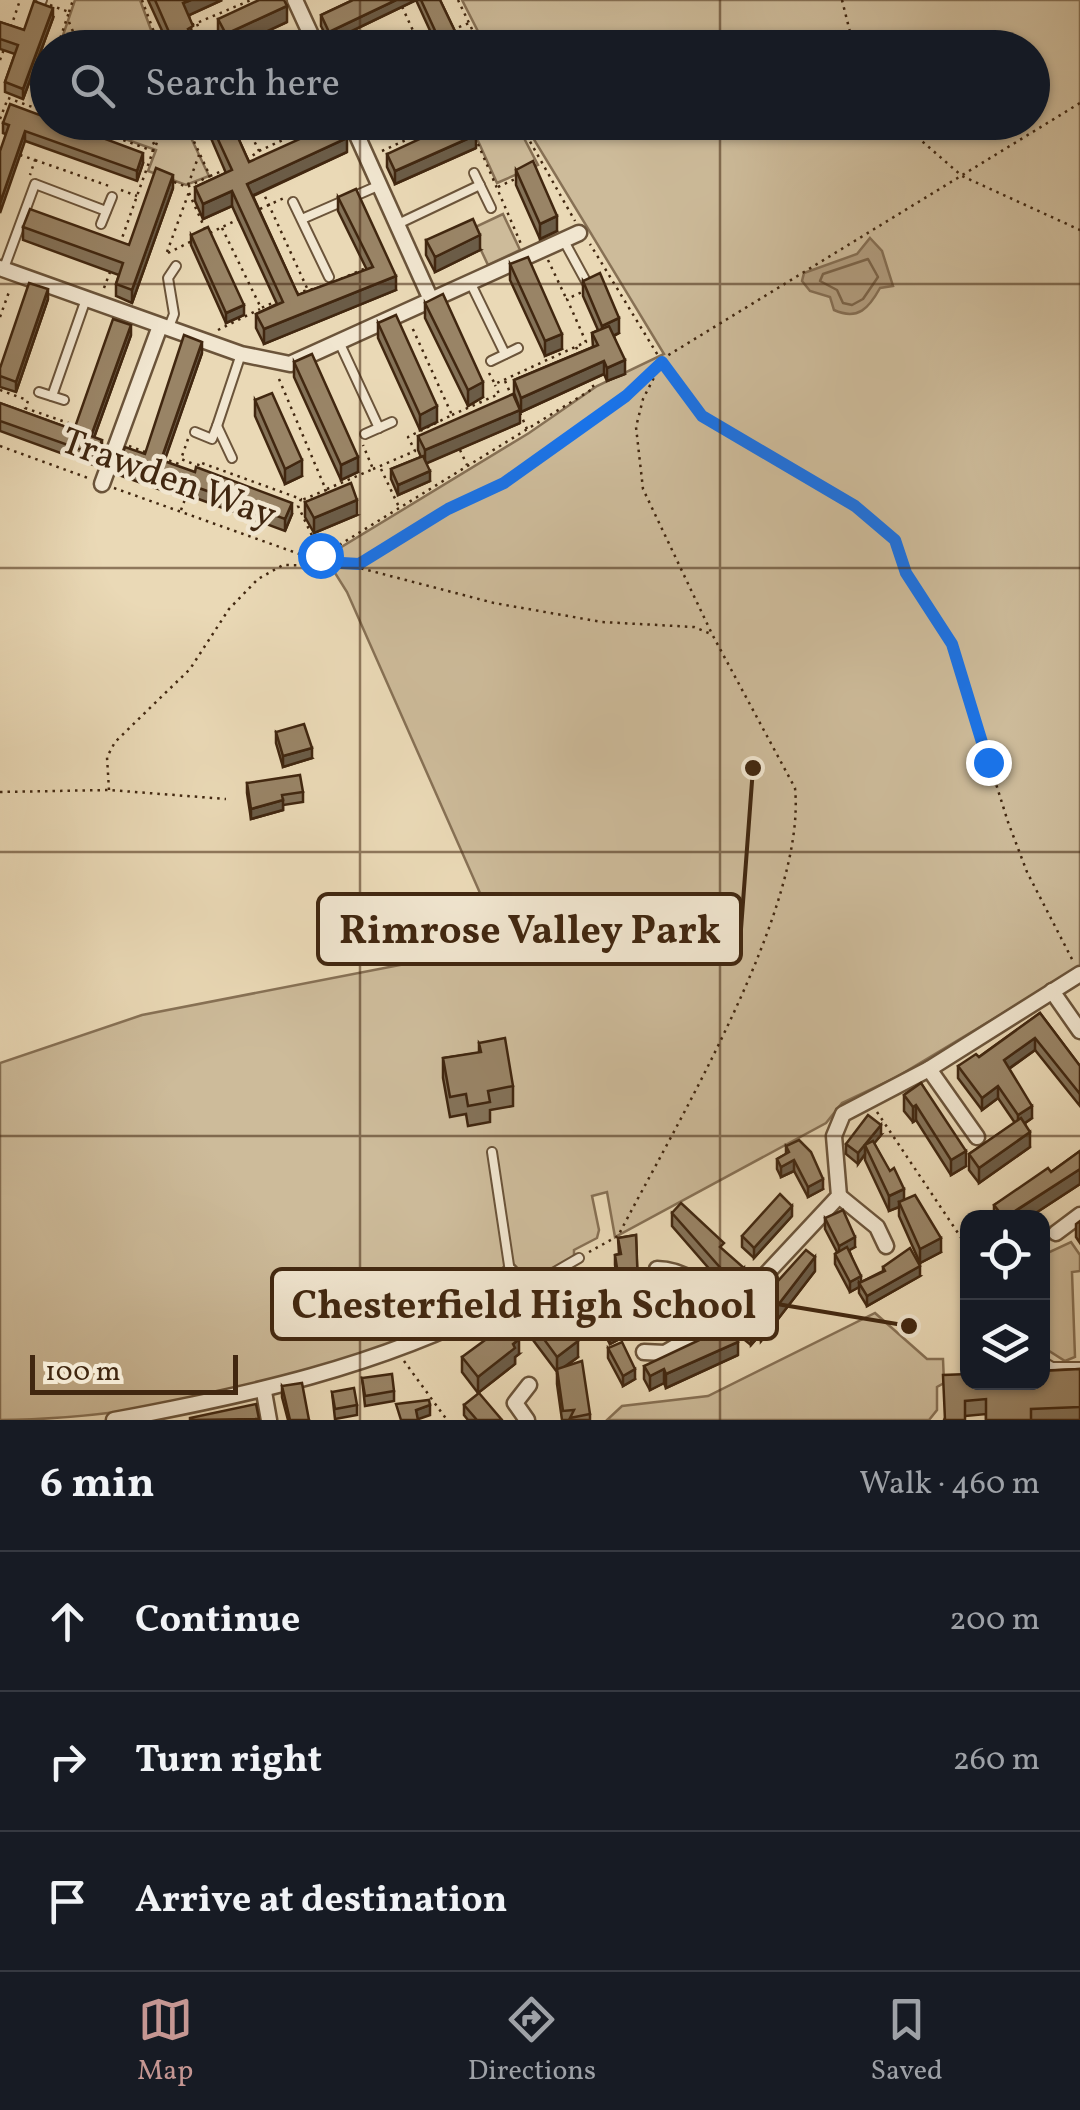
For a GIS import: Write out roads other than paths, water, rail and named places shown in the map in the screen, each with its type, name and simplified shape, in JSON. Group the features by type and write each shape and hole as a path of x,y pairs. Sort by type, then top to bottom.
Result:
{"street":[{"path":"295,0 308,30"},
{"path":"359,140 432,302"},
{"path":"6,270 208,343 282,364 304,361 579,233"},
{"path":"102,484 164,328"},
{"path":"644,1352 665,1353 727,1316 839,1196 835,1128 843,1114 929,1069 1080,974"},
{"path":"1052,991 1080,1032"},
{"path":"929,1069 977,1138"},
{"path":"839,1196 868,1218 886,1246"},
{"path":"1056,1232 1080,1216"},
{"path":"657,1269 674,1269 691,1278 727,1316"},
{"path":"114,1420 264,1392 398,1349 499,1304 506,1293 510,1272"},
{"path":"527,1420 514,1404 530,1385"},
{"path":"264,1392 269,1420"}],"lane":[{"path":"474,172 490,208"},
{"path":"6,270 36,184 106,211"},
{"path":"302,220 380,185"},
{"path":"398,225 480,185"},
{"path":"101,224 113,192"},
{"path":"293,202 331,280"},
{"path":"564,241 589,287"},
{"path":"164,328 174,314 168,278 176,266"},
{"path":"471,284 504,354"},
{"path":"52,396 86,299"},
{"path":"340,344 378,428"},
{"path":"491,361 518,348"},
{"path":"195,432 212,438 241,354"},
{"path":"39,392 64,400"},
{"path":"365,434 392,422"},
{"path":"216,426 232,458"},
{"path":"492,1152 510,1272"},
{"path":"499,1304 579,1258"},
{"path":"1050,1366 1080,1367"}],"water":[{"path":"870,238 882,251 893,286 880,288 862,311 850,314 834,310 830,297 810,291 802,281 804,273 857,254"}],"place":[{"name":"Rimrose Valley Park","path":"753,768"},
{"name":"Chesterfield High School","path":"909,1326"}]}
